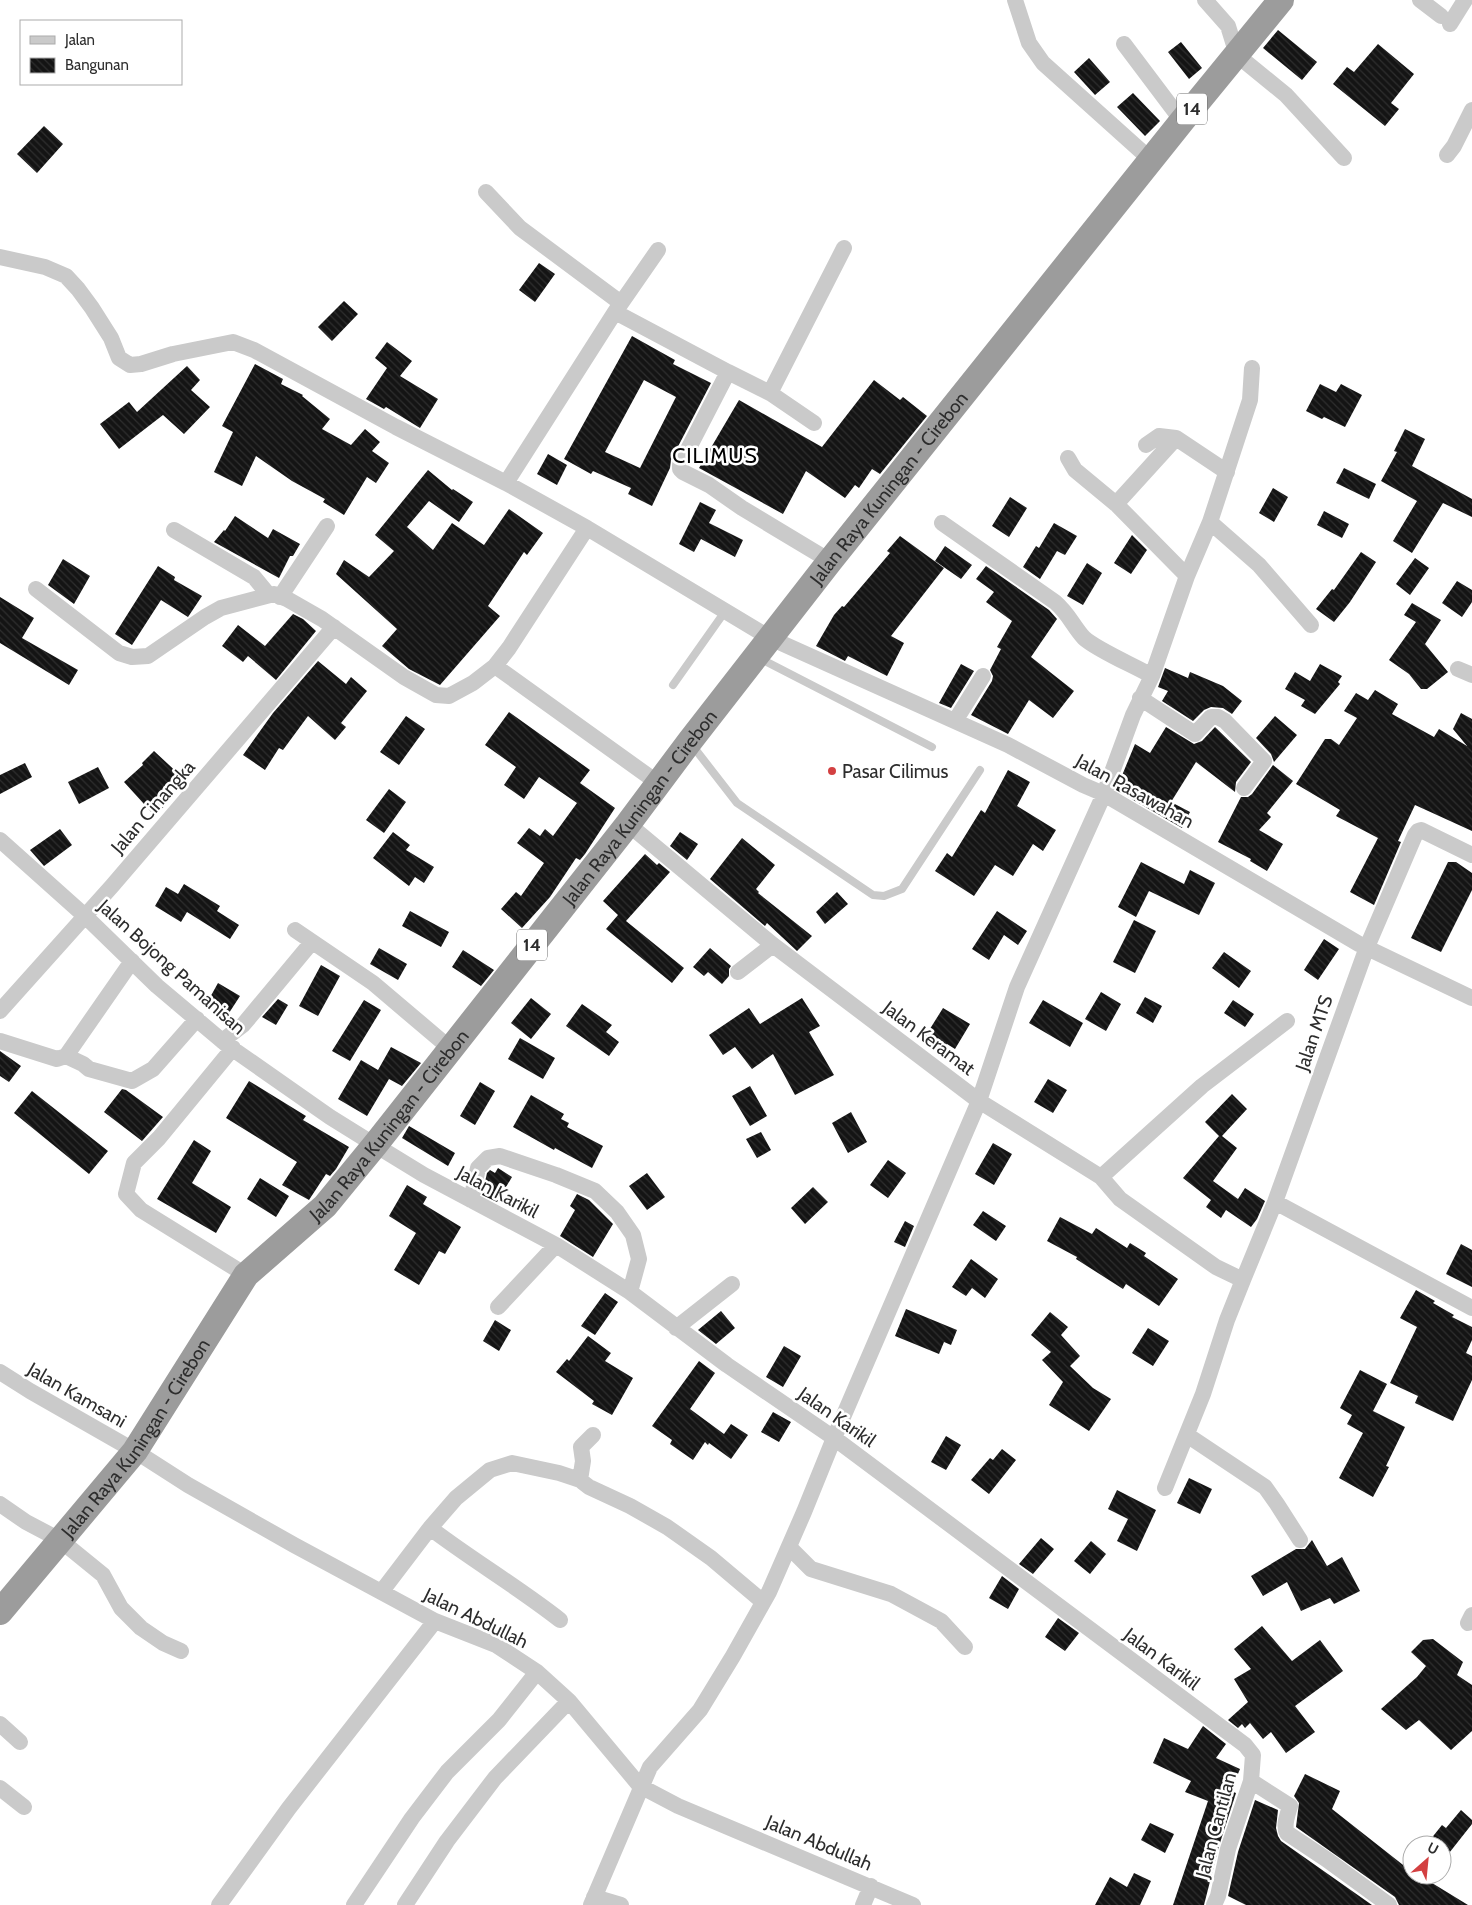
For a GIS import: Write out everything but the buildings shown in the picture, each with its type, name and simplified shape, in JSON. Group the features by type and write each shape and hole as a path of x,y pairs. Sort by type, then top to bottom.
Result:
{"highway":[{"name":"Jalan Raya Kuningan - Cirebon","path":"0,1612 135,1451 246,1275 325,1206 375,1145 452,1050 830,561 1281,0"}],"street":[{"path":"1015,0 1029,43 1044,63 1151,160"},
{"path":"1205,0 1228,26 1237,55 1286,95 1344,158"},
{"path":"1420,0 1445,20 1465,0"},
{"path":"1124,44 1182,121"},
{"path":"1447,156 1472,110"},
{"path":"486,192 520,228 618,308 728,372 770,393 814,423"},
{"path":"770,393 844,248"},
{"path":"506,483 618,308 658,250"},
{"name":"Jalan Pasawahan","path":"6,258 45,267 66,276 78,289 111,338 119,358 130,365 142,364 173,354 233,342 276,361 587,528 726,610 764,647 955,721 1008,745 1083,785 1104,794 1367,947 1472,998"},
{"path":"621,1905 592,1901 640,1786 650,1767 700,1710 763,1602 789,1547 834,1438 980,1101 1017,987 1104,794 1140,698 1152,676 1187,576 1210,522 1227,472 1250,400 1252,368"},
{"path":"728,372 691,442 680,465 680,469 709,485 742,508 830,561"},
{"path":"1146,445 1159,436 1176,438 1227,472"},
{"path":"1116,504 1176,438"},
{"path":"1068,458 1074,470 1116,504 1187,576"},
{"path":"942,522 1055,602 1071,618 1084,637 1093,644 1152,676"},
{"path":"1210,522 1259,565 1310,625"},
{"path":"36,589 119,654 132,657 148,656 221,608 274,595 327,526"},
{"path":"174,530 254,577 274,595 334,627 404,676 436,695 449,696 473,683 495,666 509,648 587,528"},
{"name":"Jalan Cinangka","path":"0,1010 85,916 334,627"},
{"path":"495,666 658,783"},
{"path":"955,721 983,676"},
{"path":"1140,698 1195,734 1211,717 1218,717 1225,722 1264,761 1244,788"},
{"name":"Jalan Keramat","path":"628,824 773,945 980,1101 1101,1177 1120,1199 1216,1267 1243,1280"},
{"name":"Jalan MTS","path":"1165,1488 1204,1394 1227,1320 1275,1202 1367,947 1418,830 1472,855"},
{"name":"Jalan Bojong Pamanisan","path":"0,840 85,916 158,986 228,1045 330,1117 375,1145"},
{"path":"295,930 373,982 452,1050"},
{"path":"246,1275 141,1210 126,1194 134,1163 160,1138 228,1045 312,942"},
{"path":"738,972 773,945"},
{"path":"0,1041 56,1059 66,1056 132,962"},
{"path":"66,1056 84,1064 89,1070 132,1080 154,1069 197,1019"},
{"path":"1101,1177 1202,1086 1287,1020"},
{"name":"Jalan Karikil","path":"375,1145 424,1175 556,1245 630,1292 676,1328 834,1438 1245,1745 1253,1755"},
{"path":"472,1200 478,1168 488,1158 500,1156 594,1191 617,1212 633,1235 639,1259 630,1292"},
{"path":"1275,1202 1472,1308"},
{"path":"498,1307 556,1245"},
{"path":"676,1328 732,1284"},
{"name":"Jalan Kamsani","path":"0,1372 30,1392 135,1451"},
{"path":"580,1480 583,1461 581,1446 594,1435"},
{"path":"1187,1435 1265,1487 1300,1540"},
{"name":"Jalan Abdullah","path":"135,1451 188,1485 270,1531 435,1621 496,1645 537,1672 569,1701 640,1786 678,1806 871,1886 912,1905"},
{"path":"382,1591 430,1528 456,1498 490,1470 512,1463 559,1473 580,1480 589,1487 630,1506 667,1527 711,1558 763,1602"},
{"path":"0,1504 26,1522 60,1540 102,1575 121,1608 141,1628 164,1643 182,1651"},
{"path":"430,1528 560,1620"},
{"path":"789,1547 811,1569 892,1594 941,1621 965,1647"},
{"path":"219,1905 289,1808 435,1621"},
{"path":"354,1905 412,1818 447,1772 499,1720 537,1672"},
{"path":"405,1905 447,1841 495,1778 569,1701"},
{"path":"0,1724 20,1742"},
{"name":"Jalan Cantilan","path":"1221,1902 1228,1849 1251,1781 1253,1755"},
{"path":"1251,1781 1290,1806 1285,1830 1287,1833 1389,1905"},
{"path":"0,1788 24,1808"},
{"path":"863,1905 871,1886"}],"lane":[{"path":"673,685 726,610"},
{"path":"764,647 932,747"},
{"path":"690,741 737,803 873,895 884,896 902,889 980,770"}],"place":[{"name":"Pasar Cilimus","path":"832,771"}],"district":[{"name":"CILIMUS","path":"715,455"}]}
